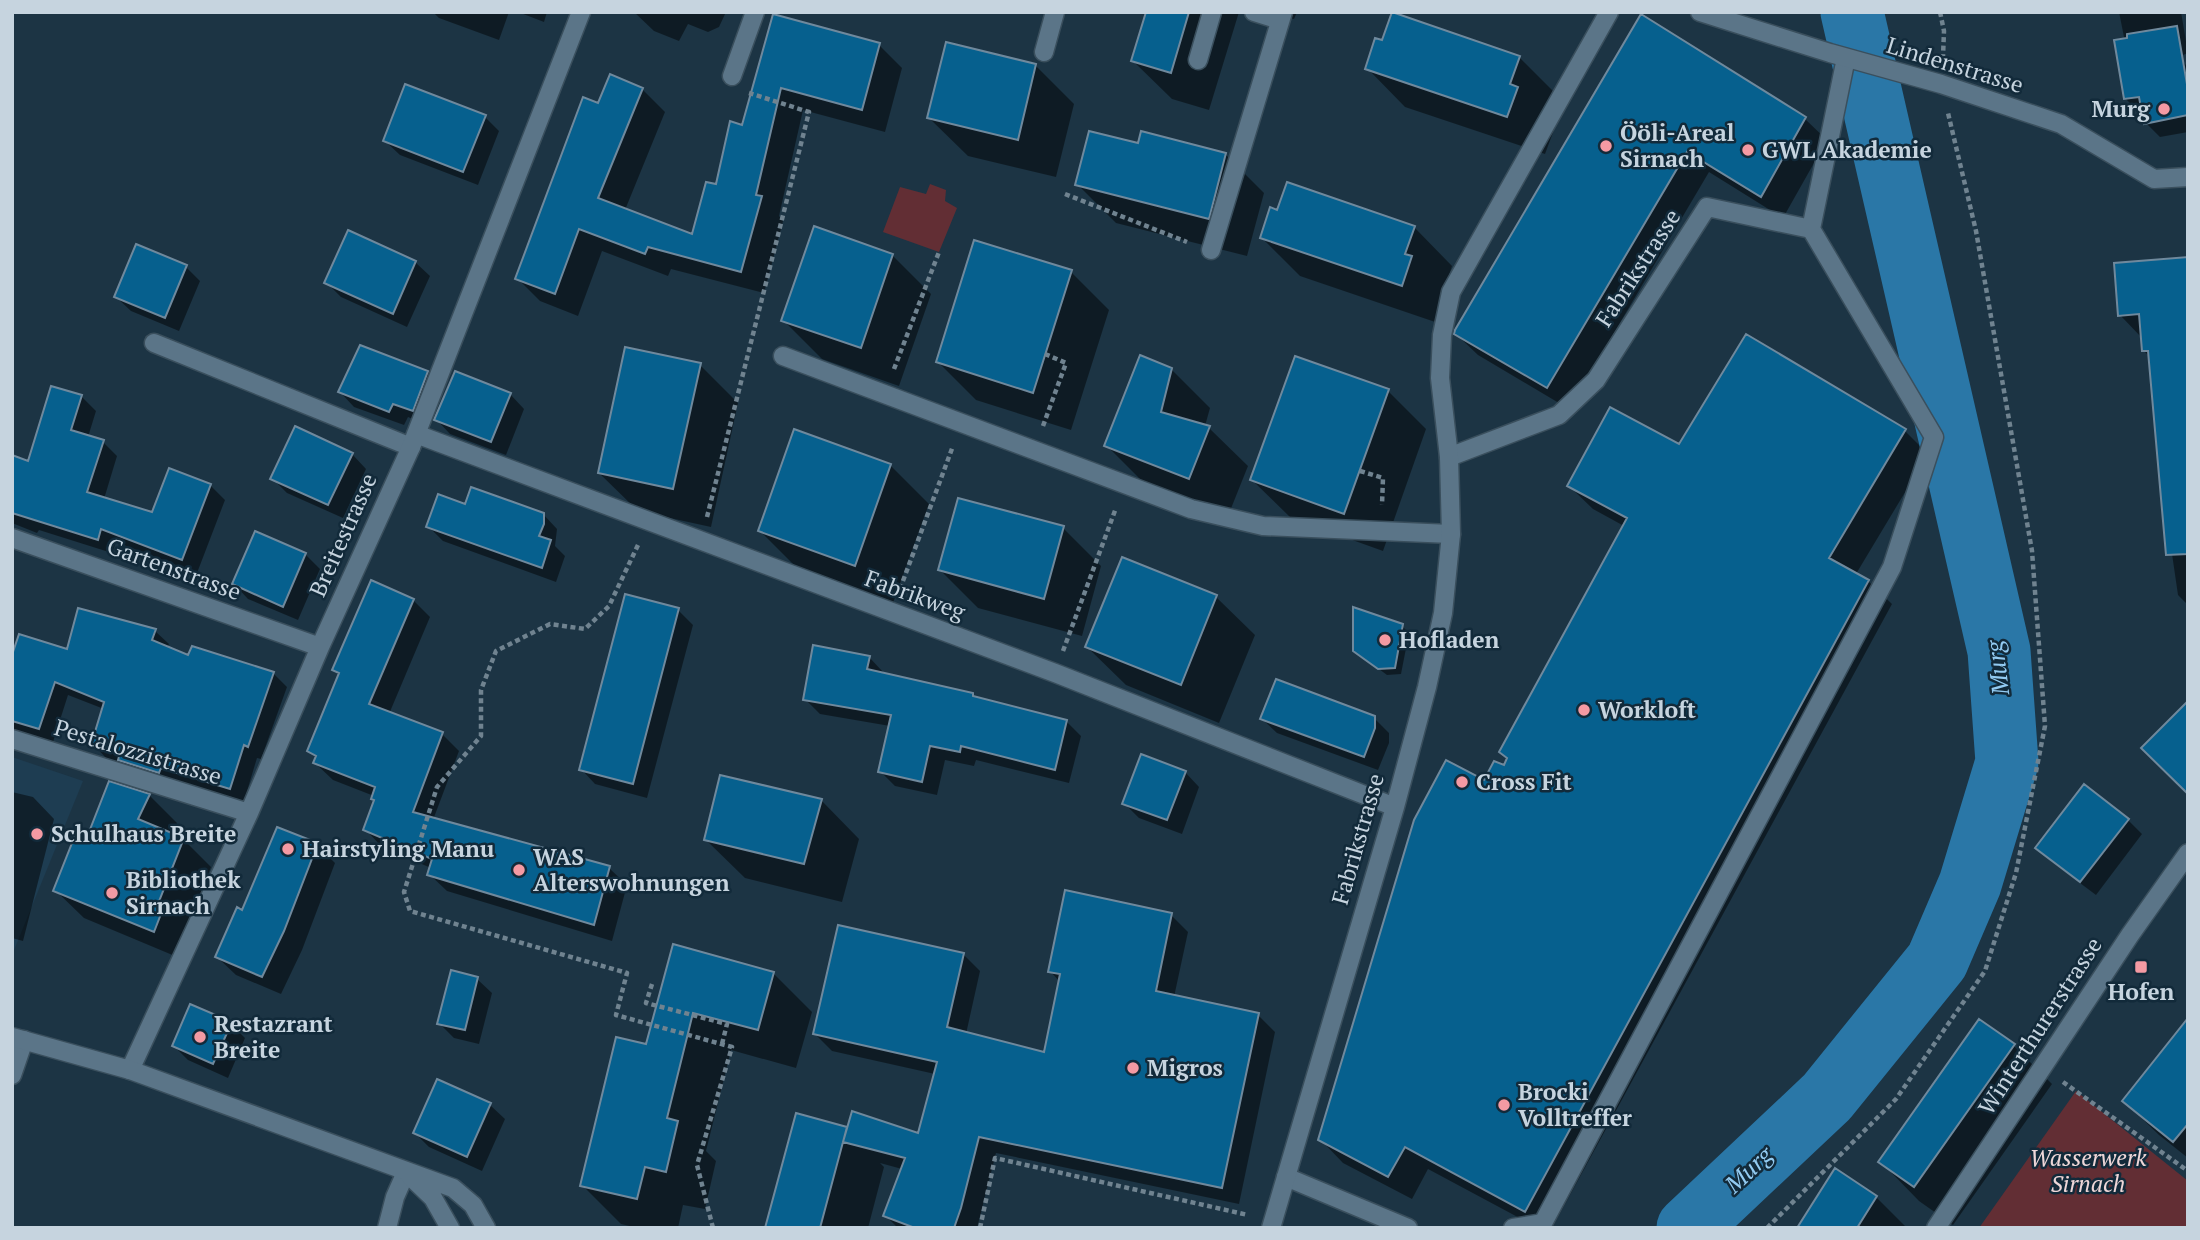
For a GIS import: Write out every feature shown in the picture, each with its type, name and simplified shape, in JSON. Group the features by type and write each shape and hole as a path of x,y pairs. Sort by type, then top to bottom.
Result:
{"street":[{"name":"Breitestrasse","path":"130,1070 248,813 413,440 581,12"},
{"path":"732,76 755,12"},
{"path":"1044,52 1055,12"},
{"path":"1198,60 1212,12"},
{"path":"1211,250 1282,16 1254,12"},
{"name":"Fabrikstrasse","path":"1271,1228 1395,807 1427,687 1443,612 1451,534 1449,457 1440,378 1442,335 1451,292 1609,12"},
{"name":"Lindenstrasse","path":"1700,12 1941,84 2061,124 2154,179 2188,177"},
{"path":"1513,1228 1543,1223 1892,566 1934,437 1811,229 1838,55"},
{"name":"Fabrikstrasse","path":"1449,457 1559,415 1596,380 1707,207 1811,229"},
{"name":"Fabrikweg","path":"154,343 413,440 649,522 1055,673 1395,807"},
{"path":"783,356 1191,509 1263,526 1451,534"},
{"name":"Gartenstrasse","path":"12,538 320,647"},
{"name":"Pestalozzistrasse","path":"12,739 248,813"},
{"name":"Winterthurerstrasse","path":"1939,1227 2130,935 2188,853"},
{"path":"12,1075 18,1038 130,1070 453,1188 473,1205 486,1228 503,1228"},
{"path":"387,1228 395,1197 406,1172"},
{"path":"406,1172 433,1198 450,1228"},
{"path":"1286,1177 1408,1228"}],"path":[{"path":"1767,1228 1896,1099 1985,971 2016,873 2045,726 2032,551 1976,231 1941,84 1944,31 1940,12"},
{"path":"701,542 809,111 730,87 732,76"},
{"path":"1065,194 1211,250"},
{"path":"885,394 939,252"},
{"path":"1034,450 1066,363 1045,354"},
{"path":"891,612 962,423"},
{"path":"1360,471 1383,478 1382,530"},
{"path":"1055,673 1125,484"},
{"path":"649,522 609,606 585,629 550,624 496,651 481,690 481,736 437,787 404,892 410,911 627,973 617,1015 732,1047 697,1165 713,1228"},
{"path":"652,984 646,1003 727,1024 722,1044"},
{"path":"2042,1068 2188,1171"},
{"path":"980,1228 995,1158 1256,1217"}],"shaded area":[{"name":"Schulhaus Breite","path":"12,757 83,781 12,955"}],"green space":[{"path":"930,184 946,190 945,201 957,208 939,252 883,232 900,187 926,194"},
{"name":"Wasserwerk Sirnach","path":"2076,1091 2188,1181 2188,1228 1979,1228"}],"building":[{"path":"1146,12 1189,12 1171,73 1131,61"},
{"path":"1392,12 1520,56 1510,84 1518,87 1507,117 1365,69 1375,38 1382,40"},
{"path":"773,14 880,43 862,110 781,88 756,195 762,196 741,272 648,247 645,254 579,229 555,294 515,279 583,97 598,103 610,74 643,88 598,198 692,234 706,182 716,184 730,121 742,125"},
{"path":"1641,14 1806,117 1761,197 1687,152 1547,388 1454,334 1455,330"},
{"path":"2177,26 2188,90 2188,115 2144,124 2139,97 2124,99 2114,40 2127,38 2127,34"},
{"path":"946,42 1036,64 1018,140 927,118"},
{"path":"405,84 486,115 463,172 383,141"},
{"path":"1089,131 1138,143 1141,131 1226,153 1209,219 1075,185"},
{"path":"1287,182 1415,226 1405,254 1412,256 1402,286 1260,238 1270,207 1277,210"},
{"path":"814,226 893,254 861,348 781,321"},
{"path":"348,230 416,261 393,314 324,283"},
{"path":"974,240 1072,270 1033,393 936,362"},
{"path":"136,244 187,265 165,318 114,297"},
{"path":"2188,257 2188,554 2166,555 2148,351 2142,351 2139,314 2118,316 2114,263"},
{"path":"1746,334 1906,429 1829,558 1869,580 1525,1212 1405,1147 1388,1177 1318,1140 1414,820 1446,760 1484,780 1494,761 1504,765 1507,758 1499,752 1627,518 1567,486 1610,407 1679,444"},
{"path":"360,345 428,371 413,411 393,404 389,412 338,392"},
{"path":"625,347 701,363 673,489 598,473"},
{"path":"1140,355 1172,368 1161,412 1210,426 1189,479 1104,446"},
{"path":"1295,356 1389,389 1344,514 1250,480"},
{"path":"455,371 511,393 491,442 434,420"},
{"path":"51,386 82,395 71,430 104,440 87,492 152,512 169,468 211,484 182,560 101,529 98,540 12,513 12,455 28,461"},
{"path":"295,426 353,453 328,505 270,479"},
{"path":"794,429 891,464 855,566 758,531"},
{"path":"471,487 544,513 544,524 539,536 551,540 542,568 426,527 438,494 465,504"},
{"path":"958,498 1064,526 1044,599 938,570"},
{"path":"255,531 306,553 283,607 232,584"},
{"path":"1122,557 1217,595 1181,685 1085,647"},
{"path":"371,580 414,599 369,704 443,732 413,812 610,866 594,925 427,875 432,859 363,830 374,800 371,799 375,787 313,763 316,756 307,751 339,673 332,670"},
{"path":"625,594 679,608 633,784 579,770"},
{"path":"1353,607 1403,624 1395,668 1378,669 1353,651"},
{"path":"78,608 156,629 152,640 188,655 192,646 274,672 248,747 244,745 230,789 161,768 159,773 118,760 120,753 91,745 104,702 55,682 39,729 12,721 12,655 19,634 67,649"},
{"path":"813,645 870,656 867,669 973,693 973,696 1067,720 1055,770 961,746 960,752 930,746 922,782 878,772 891,715 803,700"},
{"path":"1276,679 1375,716 1375,728 1364,757 1260,719"},
{"path":"2188,701 2188,794 2141,748"},
{"path":"1141,754 1186,771 1167,820 1122,804"},
{"path":"720,775 822,799 804,864 704,840"},
{"name":"Bibliothek Sirnach","path":"109,781 150,794 138,819 184,838 158,904 164,906 154,932 53,891 78,828 89,832"},
{"path":"2084,784 2129,819 2080,882 2035,848"},
{"path":"277,827 318,843 284,931 262,977 215,957 237,907 242,910"},
{"path":"1065,890 1172,913 1156,991 1259,1013 1222,1188 979,1137 954,1228 915,1228 883,1216 905,1158 843,1142 852,1111 918,1133 937,1062 813,1034 838,925 964,953 947,1027 1044,1052 1060,974 1048,972"},
{"path":"673,944 774,972 758,1030 693,1013 667,1118 678,1121 666,1172 645,1167 637,1199 580,1186 616,1037 646,1044"},
{"path":"451,970 478,977 465,1030 437,1024"},
{"path":"190,1004 232,1022 213,1064 172,1046"},
{"path":"2188,1018 2188,1124 2173,1142 2122,1101"},
{"path":"1979,1019 2015,1044 1914,1187 1878,1162"},
{"path":"437,1079 491,1103 467,1157 413,1133"},
{"path":"796,1113 847,1127 820,1228 765,1228"},
{"path":"1835,1168 1877,1196 1857,1228 1797,1228"}],"waterway":[{"name":"Murg","path":"1688,1228 1827,1097 1937,961 1970,884 2007,762 1999,651 1852,12"}],"place":[{"name":"Murg","path":"2164,109"},
{"name":"Ööli-Areal Sirnach","path":"1606,146"},
{"name":"GWL Akademie","path":"1748,150"},
{"name":"Hofladen","path":"1385,640"},
{"name":"Workloft","path":"1584,710"},
{"name":"Cross Fit","path":"1462,782"},
{"name":"Schulhaus Breite","path":"37,834"},
{"name":"Hairstyling Manu","path":"288,849"},
{"name":"WAS Alterswohnungen","path":"519,870"},
{"name":"Bibliothek Sirnach","path":"112,893"},
{"name":"Hofen","path":"2141,967"},
{"name":"Restazrant Breite","path":"200,1037"},
{"name":"Migros","path":"1133,1068"},
{"name":"Brocki Volltreffer","path":"1504,1105"}]}
